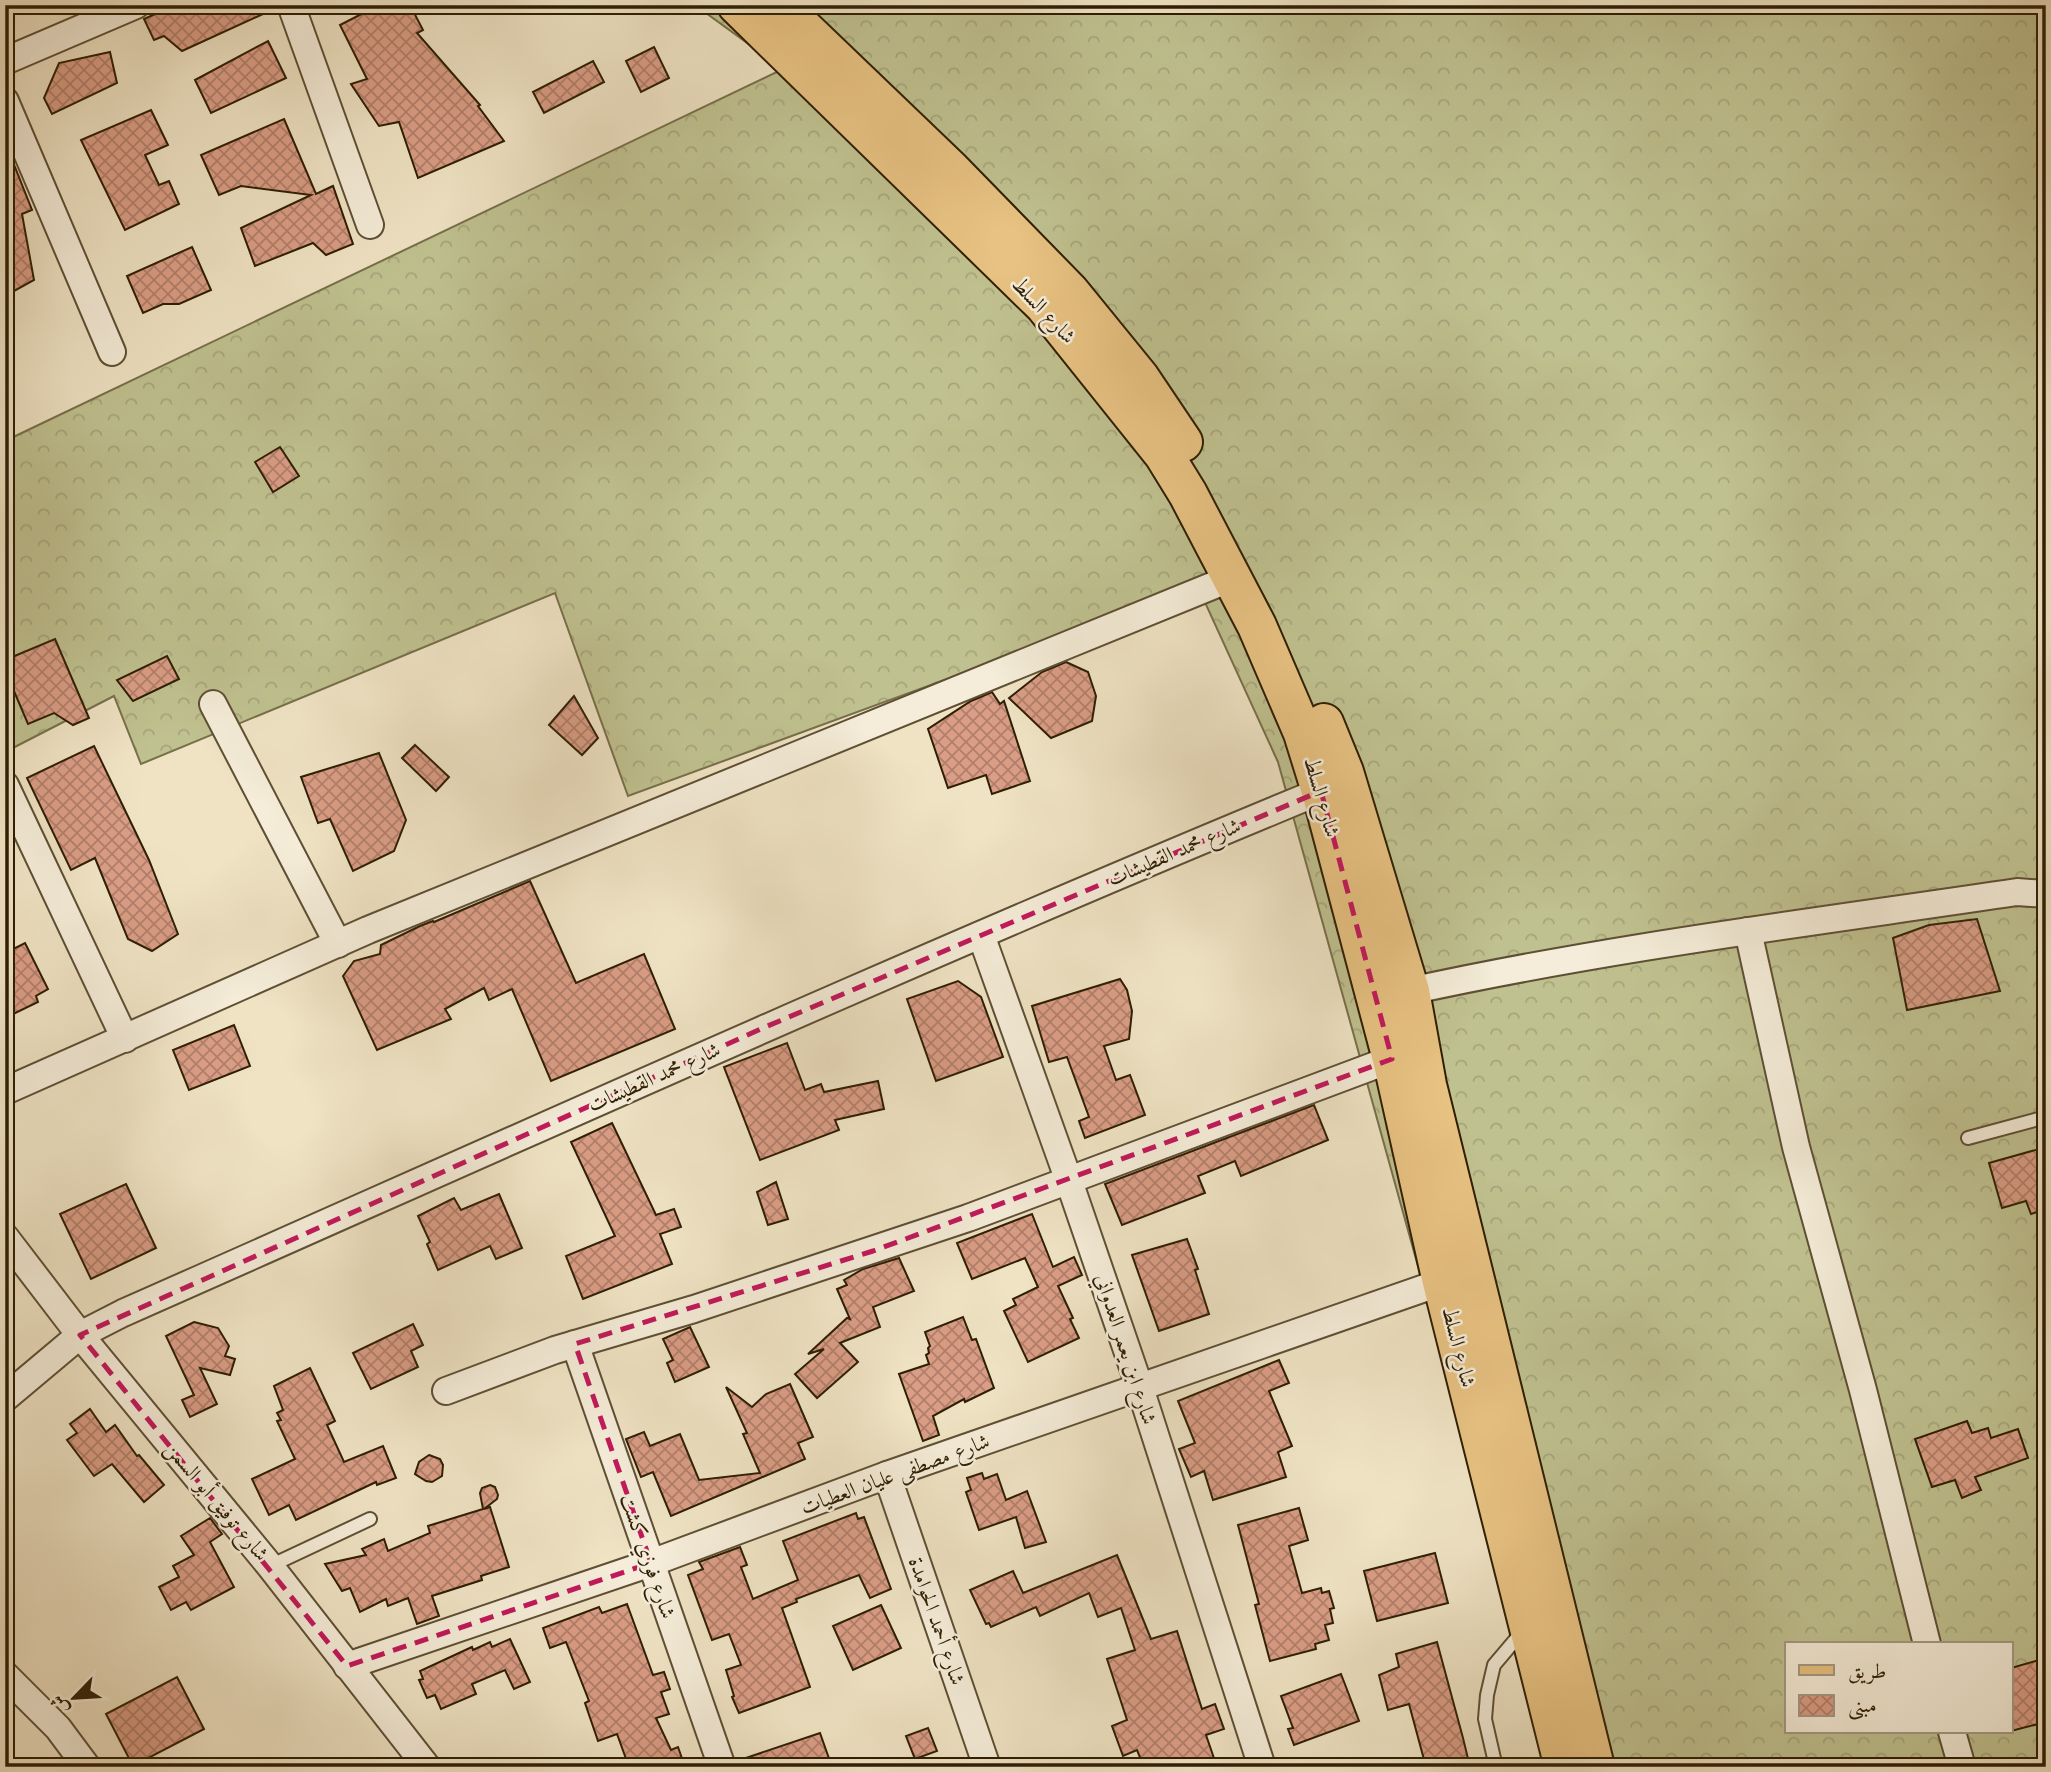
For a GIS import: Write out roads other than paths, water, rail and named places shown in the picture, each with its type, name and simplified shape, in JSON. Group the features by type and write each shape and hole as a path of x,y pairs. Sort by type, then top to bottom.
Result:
{"main road":[{"name":"شارع السلط","path":"737,5 1064,327 1164,455 1234,577 1287,693 1321,791 1392,1059 1442,1282 1564,1767"},
{"name":"شارع السلط","path":"779,5 951,170 1089,312 1140,378 1219,498 1286,630 1339,760 1410,991 1427,1085 1595,1767"}],"street":[{"path":"5,61 136,5"},
{"path":"291,5 370,225"},
{"path":"5,101 112,352"},
{"path":"5,1091 338,944 1234,577"},
{"path":"213,704 338,944"},
{"path":"5,785 125,1039"},
{"name":"شارع محمد القطيشات","path":"5,1398 80,1335 136,1307 763,1028 1108,879 1321,791"},
{"path":"1410,991 1495,972 1748,931 2017,892 2046,894"},
{"path":"1748,931 1796,1147 1863,1390 1926,1642"},
{"name":"شارع ابن يعمر العدواني","path":"981,935 1140,1388 1262,1767"},
{"path":"446,1391 575,1344 873,1251 1069,1181 1392,1059"},
{"name":"شارع توفيق أبو السمن","path":"5,1237 80,1335 270,1566 427,1767"},
{"name":"شارع مصطفى عليان العطيات","path":"348,1666 651,1563 887,1475 1442,1282"},
{"name":"شارع فوزي كشت","path":"575,1344 722,1767"},
{"name":"شارع أحمد الحوامدة","path":"887,1475 988,1767"},
{"path":"5,1675 58,1728 87,1767"},
{"path":"1953,1734 1962,1767"}],"lane":[{"path":"1968,1138 2046,1117"},
{"path":"270,1566 370,1518"},
{"path":"1496,1767 1485,1718 1487,1695 1494,1665 1529,1623"}]}
